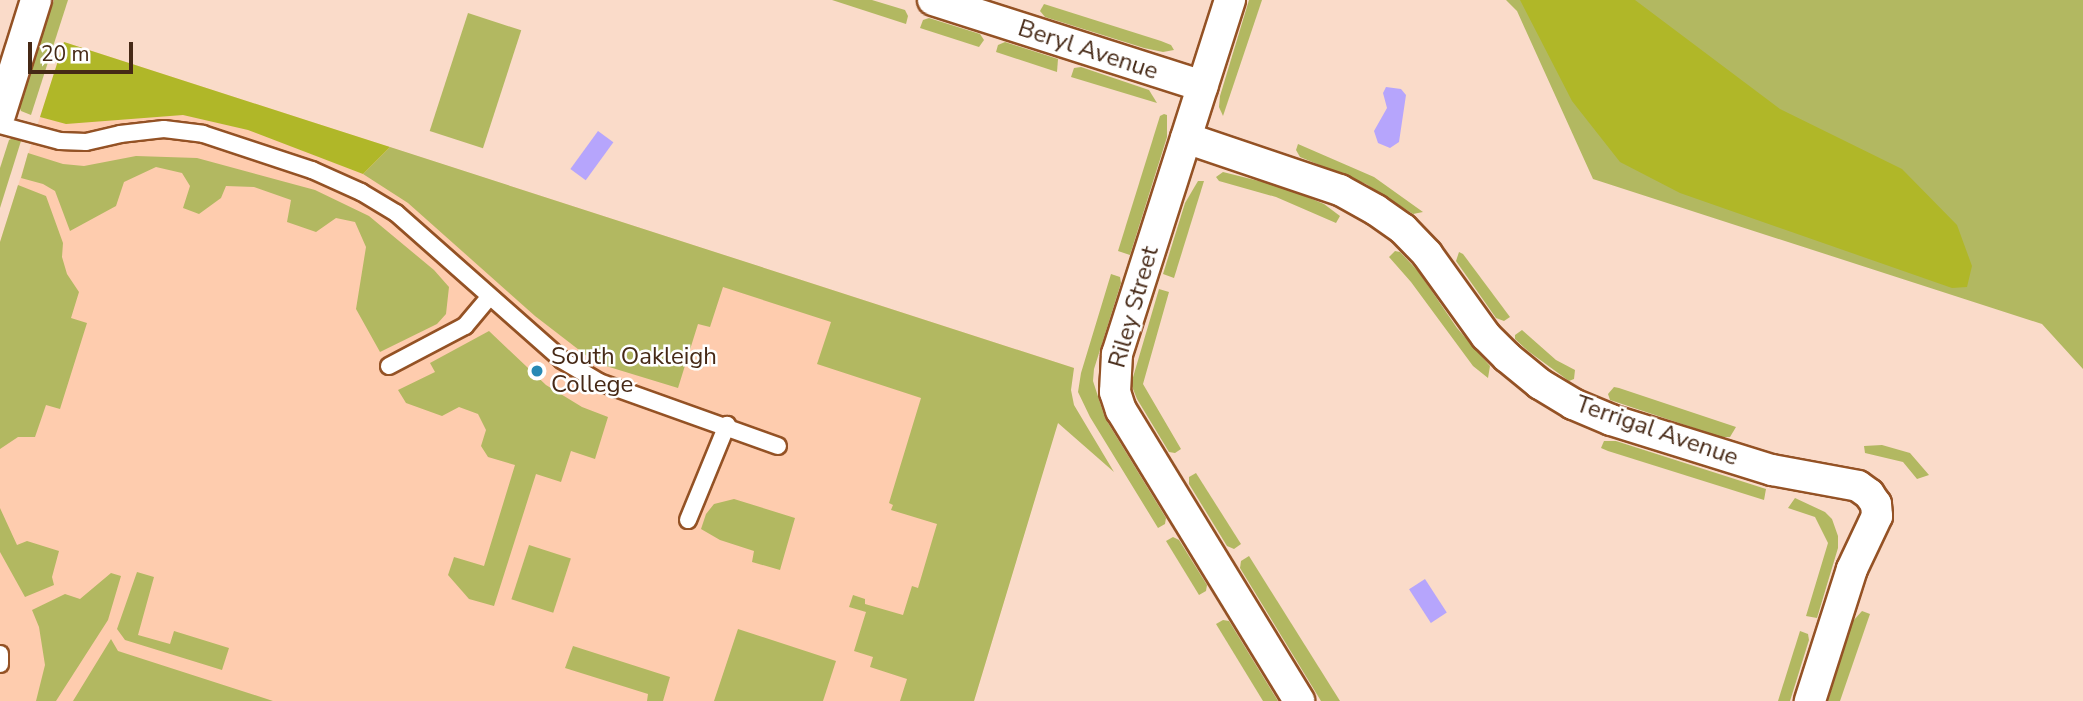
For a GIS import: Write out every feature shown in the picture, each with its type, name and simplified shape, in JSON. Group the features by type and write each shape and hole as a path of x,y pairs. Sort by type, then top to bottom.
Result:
{"street":[{"path":"0,115 36,0"},
{"name":"Beryl Avenue","path":"933,0 1203,86"},
{"name":"Riley Street","path":"1230,0 1117,354 1115,391 1121,410 1299,701"},
{"name":"Terrigal Avenue","path":"1186,138 1340,190 1376,210 1402,229 1427,254 1486,336 1507,357 1539,384 1573,404 1611,420 1772,470 1858,486 1869,494 1876,504 1874,527 1852,569 1810,701"}],"lane":[{"path":"0,125 60,141 86,142 120,134 164,129 203,134 244,145 312,170 361,192 396,213 562,360 599,382 727,425 778,446"},
{"path":"389,366 465,326 489,296"},
{"path":"688,520 727,425"},
{"path":"0,654 0,664"}],"shaded area":[{"path":"1520,0 1635,0 1780,109 1902,169 1957,225 1972,266 1967,287 1952,288 1680,193 1620,162 1572,101"},
{"name":"South Oakleigh College","path":"64,42 1074,368 974,701 0,701 0,242"},
{"path":"64,42 390,147 363,174 248,130 183,115 66,124 40,117"},
{"path":"1386,87 1401,89 1406,95 1399,142 1390,148 1378,143 1374,131 1387,108 1383,93"},
{"path":"598,131 613,142 586,180 570,169"},
{"path":"1425,579 1447,613 1431,623 1409,589"}],"green space":[{"path":"54,0 68,0 31,115 21,111 19,106"},
{"path":"832,0 872,0 905,10 908,16 906,24"},
{"path":"1249,0 1262,0 1223,116 1219,107 1220,96"},
{"path":"1506,0 2083,0 2083,369 2042,324 1593,179 1517,11"},
{"path":"1044,4 1161,41 1171,45 1174,50 1163,52 1144,48 1045,17 1040,11"},
{"path":"468,13 521,30 483,148 430,131"},
{"path":"929,18 980,34 984,40 979,47 920,28 923,20"},
{"path":"1005,42 1058,59 1057,72 996,52 998,45"},
{"path":"1081,67 1149,90 1157,103 1071,77 1074,68"},
{"path":"1167,115 1167,137 1130,255 1118,251 1160,116"},
{"path":"13,138 21,141 0,208 0,168 9,140"},
{"path":"1298,144 1374,177 1423,212 1413,214 1366,184 1300,157 1296,150"},
{"path":"390,147 1074,368 1071,390 1074,405 1114,472 1058,423 974,701 900,701 907,679 870,667 873,657 854,651 866,612 849,607 853,595 865,599 865,604 903,615 912,586 918,588 937,524 891,510 893,505 889,503 921,398 817,364 831,322 723,287 710,327 698,324 678,388 596,363 535,316 408,203 363,174"},
{"path":"28,153 63,164 84,166 136,156 197,158 315,190 369,216 434,270 449,287 446,314 437,324 380,352 356,309 366,247 355,222 336,218 316,232 287,222 291,200 254,187 226,186 221,198 199,214 183,208 190,186 182,173 156,167 124,182 116,206 70,231 55,191 43,184 21,178"},
{"path":"1223,172 1283,187 1324,204 1340,216 1336,223 1276,197 1219,181 1216,177"},
{"path":"1198,181 1204,181 1174,278 1163,274 1185,203"},
{"path":"18,185 46,196 63,243 62,257 67,274 79,292 71,318 87,323 60,409 46,405 35,437 18,437 0,449 0,242"},
{"path":"1395,251 1400,252 1418,271 1457,328 1490,366 1488,378 1473,366 1411,282 1389,257"},
{"path":"1459,252 1510,317 1504,321 1496,318 1456,261"},
{"path":"1111,274 1120,277 1121,283 1094,369 1093,381 1105,418 1166,518 1165,524 1158,528 1090,417 1078,392 1081,373"},
{"path":"1159,289 1169,292 1143,384 1181,449 1175,453 1169,452 1131,384"},
{"path":"1522,330 1556,360 1575,370 1574,379 1569,381 1515,339 1515,335"},
{"path":"489,331 546,385 582,407 608,417 595,459 571,451 561,482 536,474 494,606 469,599 448,575 454,557 484,566 515,465 488,457 481,446 486,430 478,414 459,407 442,416 406,403 398,390 435,372 430,363"},
{"path":"1614,387 1736,427 1730,437 1721,437 1610,400 1608,394"},
{"path":"1604,441 1616,441 1766,489 1764,500 1608,451 1601,448"},
{"path":"1882,445 1910,453 1929,475 1917,479 1903,462 1865,453 1864,446"},
{"path":"1196,473 1241,544 1234,549 1227,546 1189,484 1189,477"},
{"path":"1795,498 1825,512 1832,519 1838,536 1838,548 1817,618 1806,616 1828,543 1815,517 1788,508"},
{"path":"734,499 795,518 780,570 752,562 754,551 720,540 701,529 706,514 714,504"},
{"path":"0,508 17,545 27,541 59,551 52,577 54,585 25,597 0,552"},
{"path":"1173,537 1179,540 1207,585 1206,591 1199,595 1166,541"},
{"path":"529,545 571,559 553,613 511,599"},
{"path":"1249,556 1340,701 1321,701 1240,568 1241,561"},
{"path":"137,572 154,577 138,635 170,644 174,631 229,648 222,670 125,640 117,629"},
{"path":"111,573 121,576 108,620 56,701 36,701 45,665 39,627 32,610 65,594 80,599"},
{"path":"1862,611 1870,614 1840,701 1828,701 1853,621"},
{"path":"1223,620 1229,621 1278,701 1263,701 1216,624"},
{"path":"738,629 836,661 823,701 714,701"},
{"path":"1800,631 1808,634 1809,640 1790,701 1778,701"},
{"path":"111,639 118,651 273,701 73,701"},
{"path":"573,646 670,677 663,701 647,701 648,694 565,668"}],"place":[{"name":"South Oakleigh College","path":"537,371"}]}
